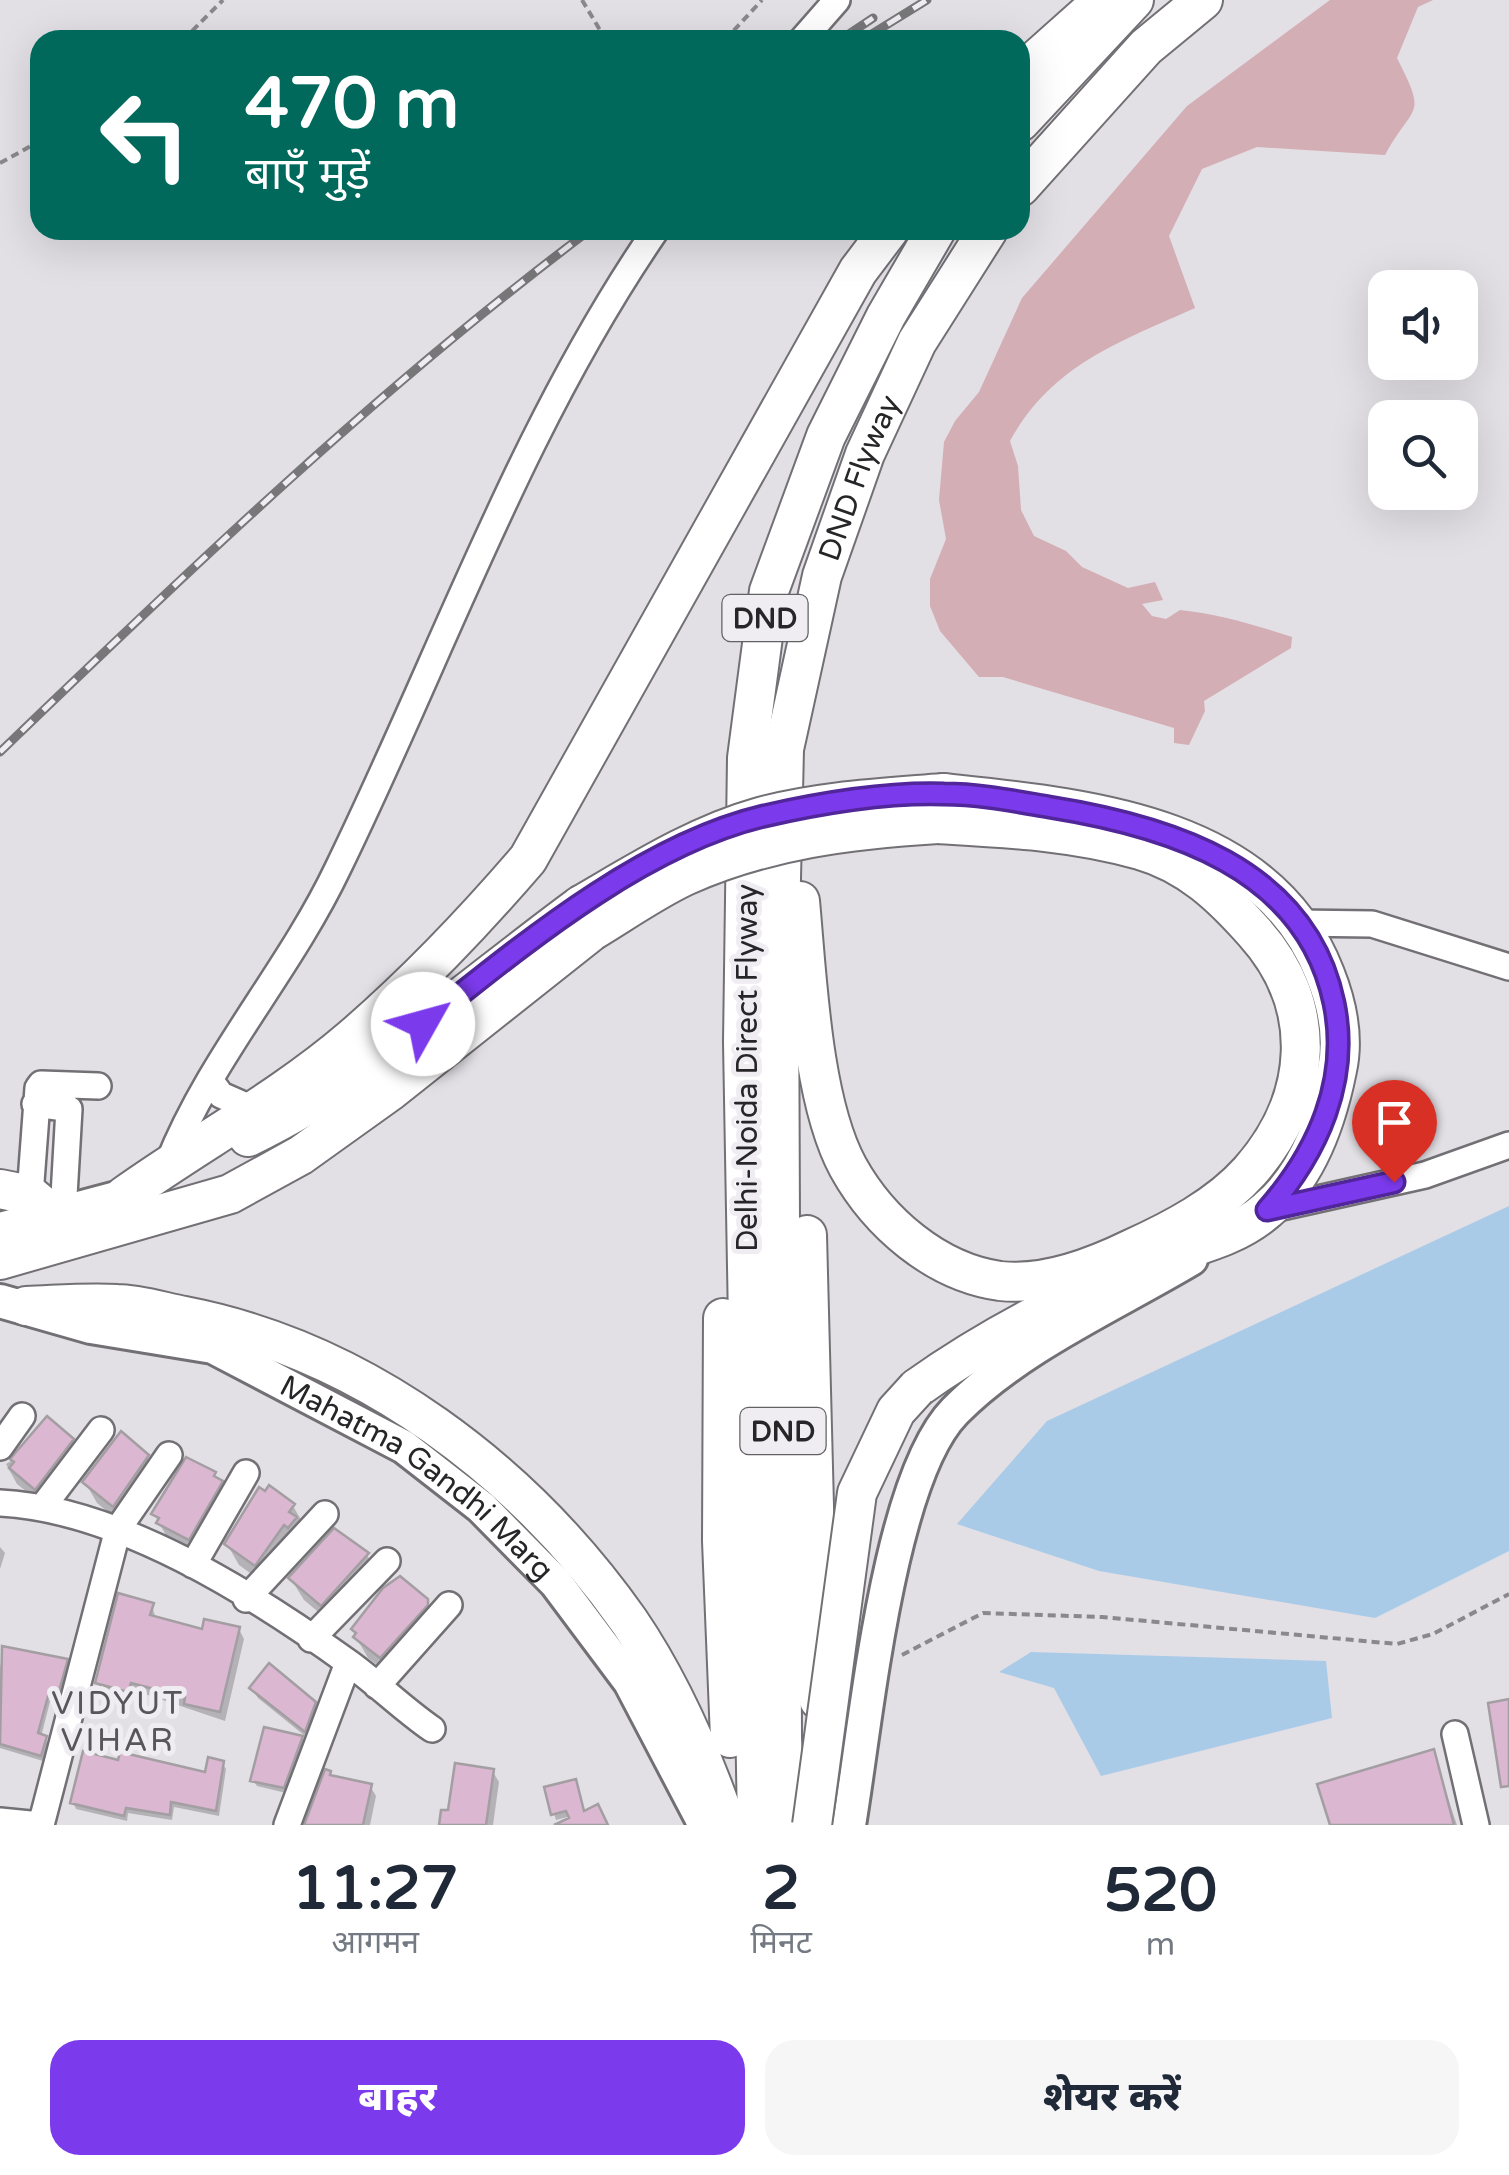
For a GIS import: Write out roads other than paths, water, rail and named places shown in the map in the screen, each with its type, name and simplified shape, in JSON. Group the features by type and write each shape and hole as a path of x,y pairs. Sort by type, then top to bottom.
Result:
{"highway":[{"path":"1030,65 1103,0"},
{"path":"1030,111 1134,0"},
{"path":"1030,176 1146,47 1203,0"},
{"path":"124,1196 255,1110 349,1041 460,938 528,859 858,271 881,240"},
{"name":"Delhi-Noida Direct Flyway","path":"786,1825 762,1039 746,887 747,758 769,591 826,436 886,316 930,240"},
{"name":"DND Flyway","path":"784,749 822,576 865,454 917,342 982,240"},
{"path":"784,749 802,927 829,1118 848,1167 888,1220 942,1262 1000,1280 1028,1282 1094,1266 1172,1230 1226,1193 1271,1142 1290,1101 1301,1059 1303,1029 1297,1002 1266,946 1214,887 1143,850 941,809"},
{"name":"Delhi-Noida Direct Flyway","path":"756,1825 762,1039 784,749"},
{"path":"124,1196 287,1118 586,918 684,876 766,847 941,809 1086,812 1182,837 1255,878 1316,951 1332,992 1339,1025 1339,1062 1331,1099 1314,1144 1295,1178 1267,1210 1220,1241 1163,1256 1043,1308 917,1388 896,1411 857,1493 812,1825"},
{"path":"730,1825 722,1541 723,985 746,887"},
{"path":"0,1260 151,1220 230,1194 272,1171 389,1092 586,918"},
{"path":"802,927 812,1525 824,1825"},
{"path":"9,1306 120,1304 228,1324 284,1342 342,1368 451,1437 510,1487 584,1564 629,1622 675,1698 730,1825"}],"main road":[{"path":"0,1230 37,1203 124,1196"},
{"path":"849,1825 907,1498 928,1444 954,1411 1014,1361 1220,1241"},
{"name":"Mahatma Gandhi Marg","path":"9,1306 91,1327 213,1346 404,1447 480,1507 556,1583 630,1682 705,1825"}],"street":[{"path":"811,30 837,0"},
{"path":"168,1164 210,1080 336,872 557,394 621,280 649,240"},
{"path":"1296,923 1350,920 1382,926 1509,967"},
{"path":"210,1080 220,1095 255,1110"},
{"path":"37,1203 35,1104 42,1084 98,1086"},
{"path":"35,1104 69,1108 37,1203"},
{"path":"1267,1210 1425,1175 1509,1146"},
{"path":"0,1447 22,1416"},
{"path":"44,1506 100,1430"},
{"path":"0,1821 40,1825 118,1529 169,1456"},
{"path":"193,1565 246,1473"},
{"path":"0,1504 44,1506 118,1529 193,1565 348,1663 432,1729"},
{"path":"246,1598 325,1514"},
{"path":"311,1639 387,1561"},
{"path":"376,1686 449,1605"},
{"path":"287,1825 348,1663"},
{"path":"1454,1734 1476,1825"}],"water":[{"path":"1509,1206 1509,1551 1375,1618 1099,1571 957,1524 1047,1421"},
{"path":"1031,1652 1326,1661 1332,1718 1101,1776 1054,1688 999,1672"}],"railway":[{"path":"878,30 927,0"},
{"path":"855,30 873,18"},
{"path":"0,752 360,417 577,240"}],"district":[{"name":"VIDYUT VIHAR","path":"118,1722"}]}
